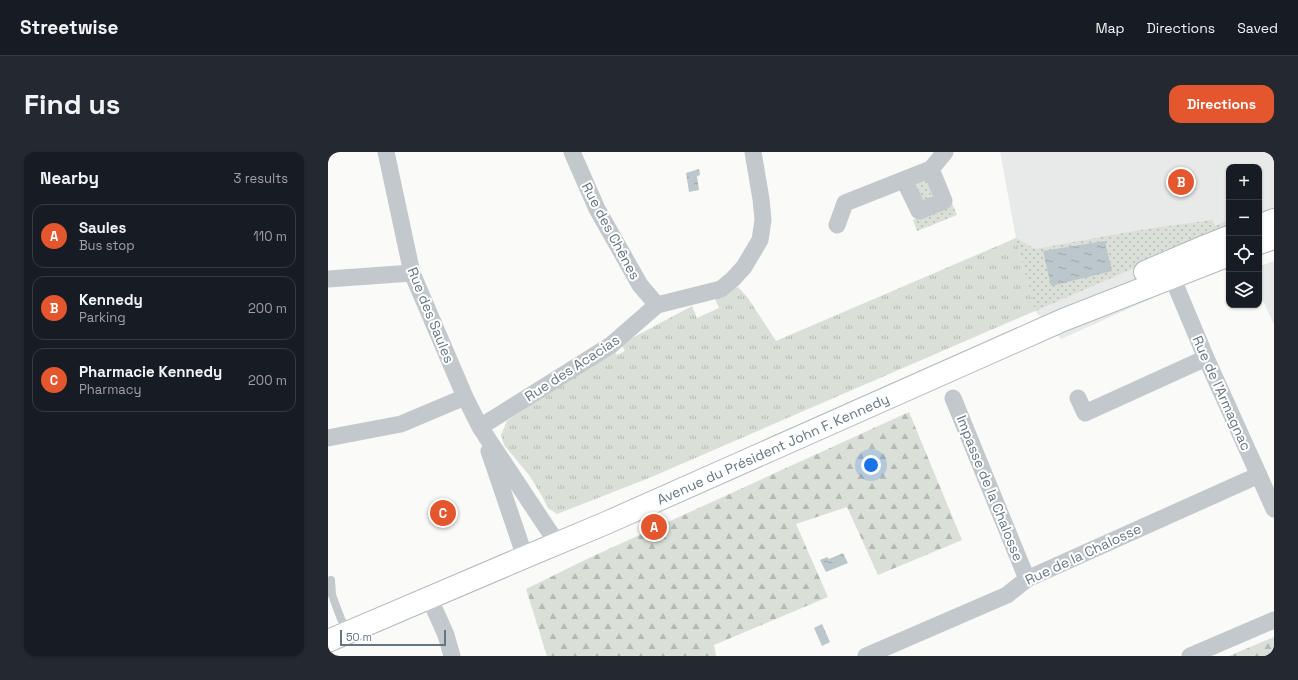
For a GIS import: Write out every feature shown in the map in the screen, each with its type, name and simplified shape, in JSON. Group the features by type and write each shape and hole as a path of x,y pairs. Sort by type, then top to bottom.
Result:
{"main road":[{"path":"1262,237 1267,227"},
{"name":"Avenue du Président John F. Kennedy","path":"1164,272 1226,239"},
{"name":"Avenue du Président John F. Kennedy","path":"328,641 525,556 606,523 1063,320 1175,267 1226,246"},
{"name":"Avenue du Président John F. Kennedy","path":"1164,272 1226,256"}],"street":[{"name":"Rue des Saules","path":"386,152 412,273 465,397 480,427 557,544"},
{"name":"Rue des Chênes","path":"572,152 597,209 640,285 657,305"},
{"name":"Rue des Acacias","path":"480,427 611,345 657,305 721,289 744,267 753,255 760,240 763,220 753,152"},
{"path":"837,225 845,204 931,169 945,152"},
{"path":"904,180 919,211 944,201 931,169"},
{"name":"Rue de l'Armagnac","path":"1164,272 1206,358 1274,510"},
{"path":"328,279 412,273"},
{"path":"1078,398 1085,413 1206,358"},
{"path":"328,438 401,424 465,397"},
{"name":"Impasse de la Chalosse","path":"953,398 1027,579"},
{"name":"Rue des Saules","path":"480,427 525,556"},
{"name":"Rue de la Chalosse","path":"866,656 1006,594 1027,579 1258,475"},
{"path":"430,597 446,635 452,656"},
{"path":"1190,656 1274,620"}],"lane":[{"path":"331,580 332,595 348,633"}],"shaded area":[{"path":"1000,152 1274,152 1274,251 1262,254 1262,164 1226,164 1226,265 1061,339 1035,311 1016,238"},
{"path":"1274,261 1274,325 1262,299 1262,265"}],"green space":[{"path":"927,176 939,195 922,206 912,183"},
{"path":"952,203 957,215 917,231 913,220"},
{"path":"1212,220 1215,226 1226,221 1226,228 1035,311 1016,238 1035,249 1140,230"},
{"path":"1016,238 1035,311 649,478 557,514 548,508 529,475 504,445 501,435 507,421 613,348 617,355 625,351 621,344 692,306 697,318 719,308 714,297 738,287 748,298 776,341"},
{"path":"909,412 962,540 878,575 847,507 796,524 828,597 714,645 716,656 547,656 526,589 587,559"},
{"path":"1274,637 1274,656 1229,656"}],"water":[{"path":"699,169 700,175 697,176 699,190 689,192 686,173"},
{"path":"1105,241 1112,271 1051,286 1043,251"},
{"path":"843,553 848,563 826,572 820,560 827,557 829,559"},
{"path":"822,624 830,642 822,646 814,628"}],"place":[{"name":"Kennedy","path":"1181,182"},
{"name":"Pharmacie Kennedy","path":"443,513"},
{"name":"Saules","path":"654,527"}]}
